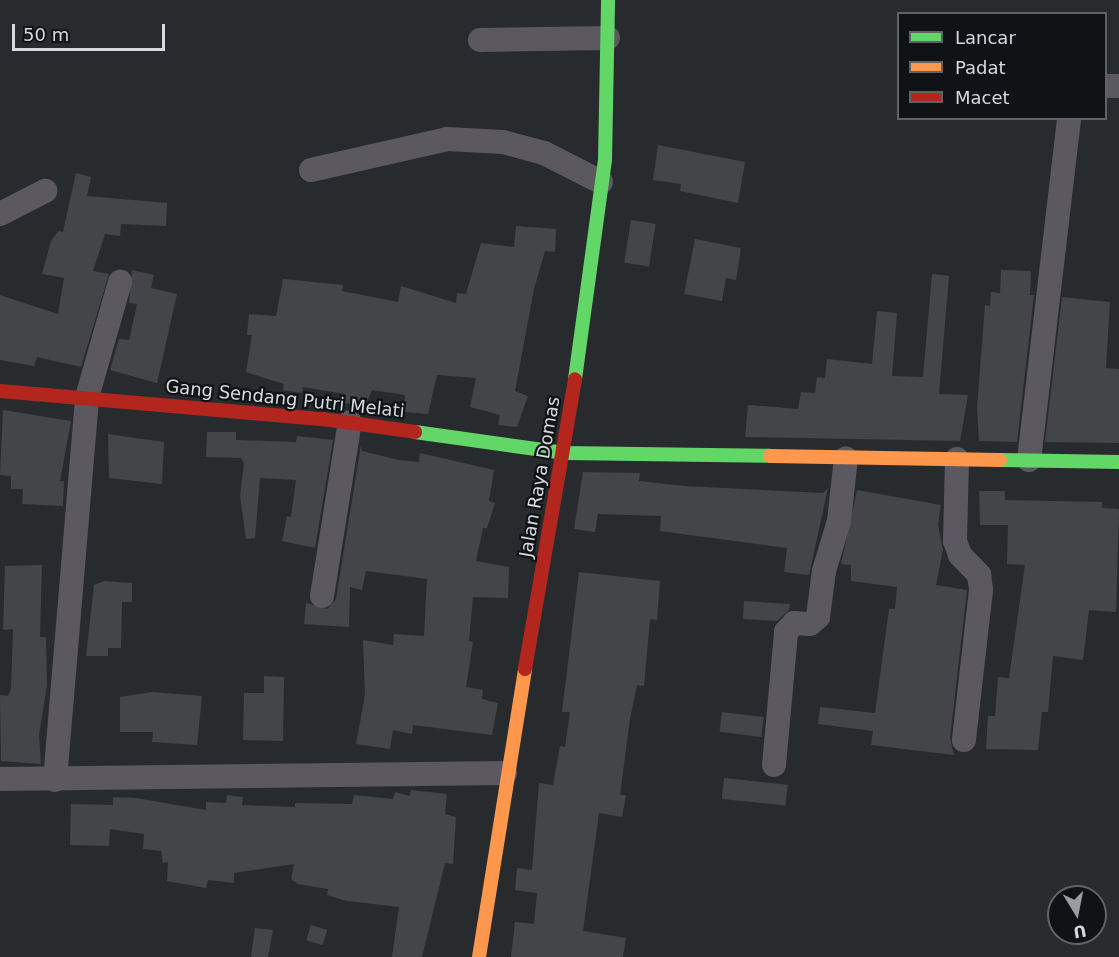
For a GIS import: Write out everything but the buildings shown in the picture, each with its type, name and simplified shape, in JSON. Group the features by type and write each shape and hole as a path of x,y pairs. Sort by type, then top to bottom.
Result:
{"main road":[{"name":"Jalan Raya Domas","path":"479,957 505,772 565,453 602,182 608,0"},
{"name":"Gang Sendang Putri Melati","path":"0,392 87,397 350,422 565,453 1119,462"}],"street":[{"path":"480,40 608,38"},
{"path":"1029,460 1069,120"},
{"path":"311,170 447,140 503,142 544,153 602,182"},
{"path":"0,214 45,191"},
{"path":"55,780 87,397 120,282"},
{"path":"322,596 350,422"},
{"path":"774,765 786,632 794,623 810,624 819,617 824,570 839,521 846,458"},
{"path":"957,459 955,541 960,555 979,575 981,590 964,740"},
{"path":"0,779 505,772"}],"traffic: fast":[{"path":"575,379 605,160 608,0"},
{"path":"415,432 565,453 770,456"},
{"path":"1000,460 1119,462"}],"traffic: slow":[{"path":"770,456 1000,460"},
{"path":"479,957 525,669"}],"traffic: jam":[{"path":"525,669 575,379"},
{"path":"0,391 323,419 415,432"}]}
